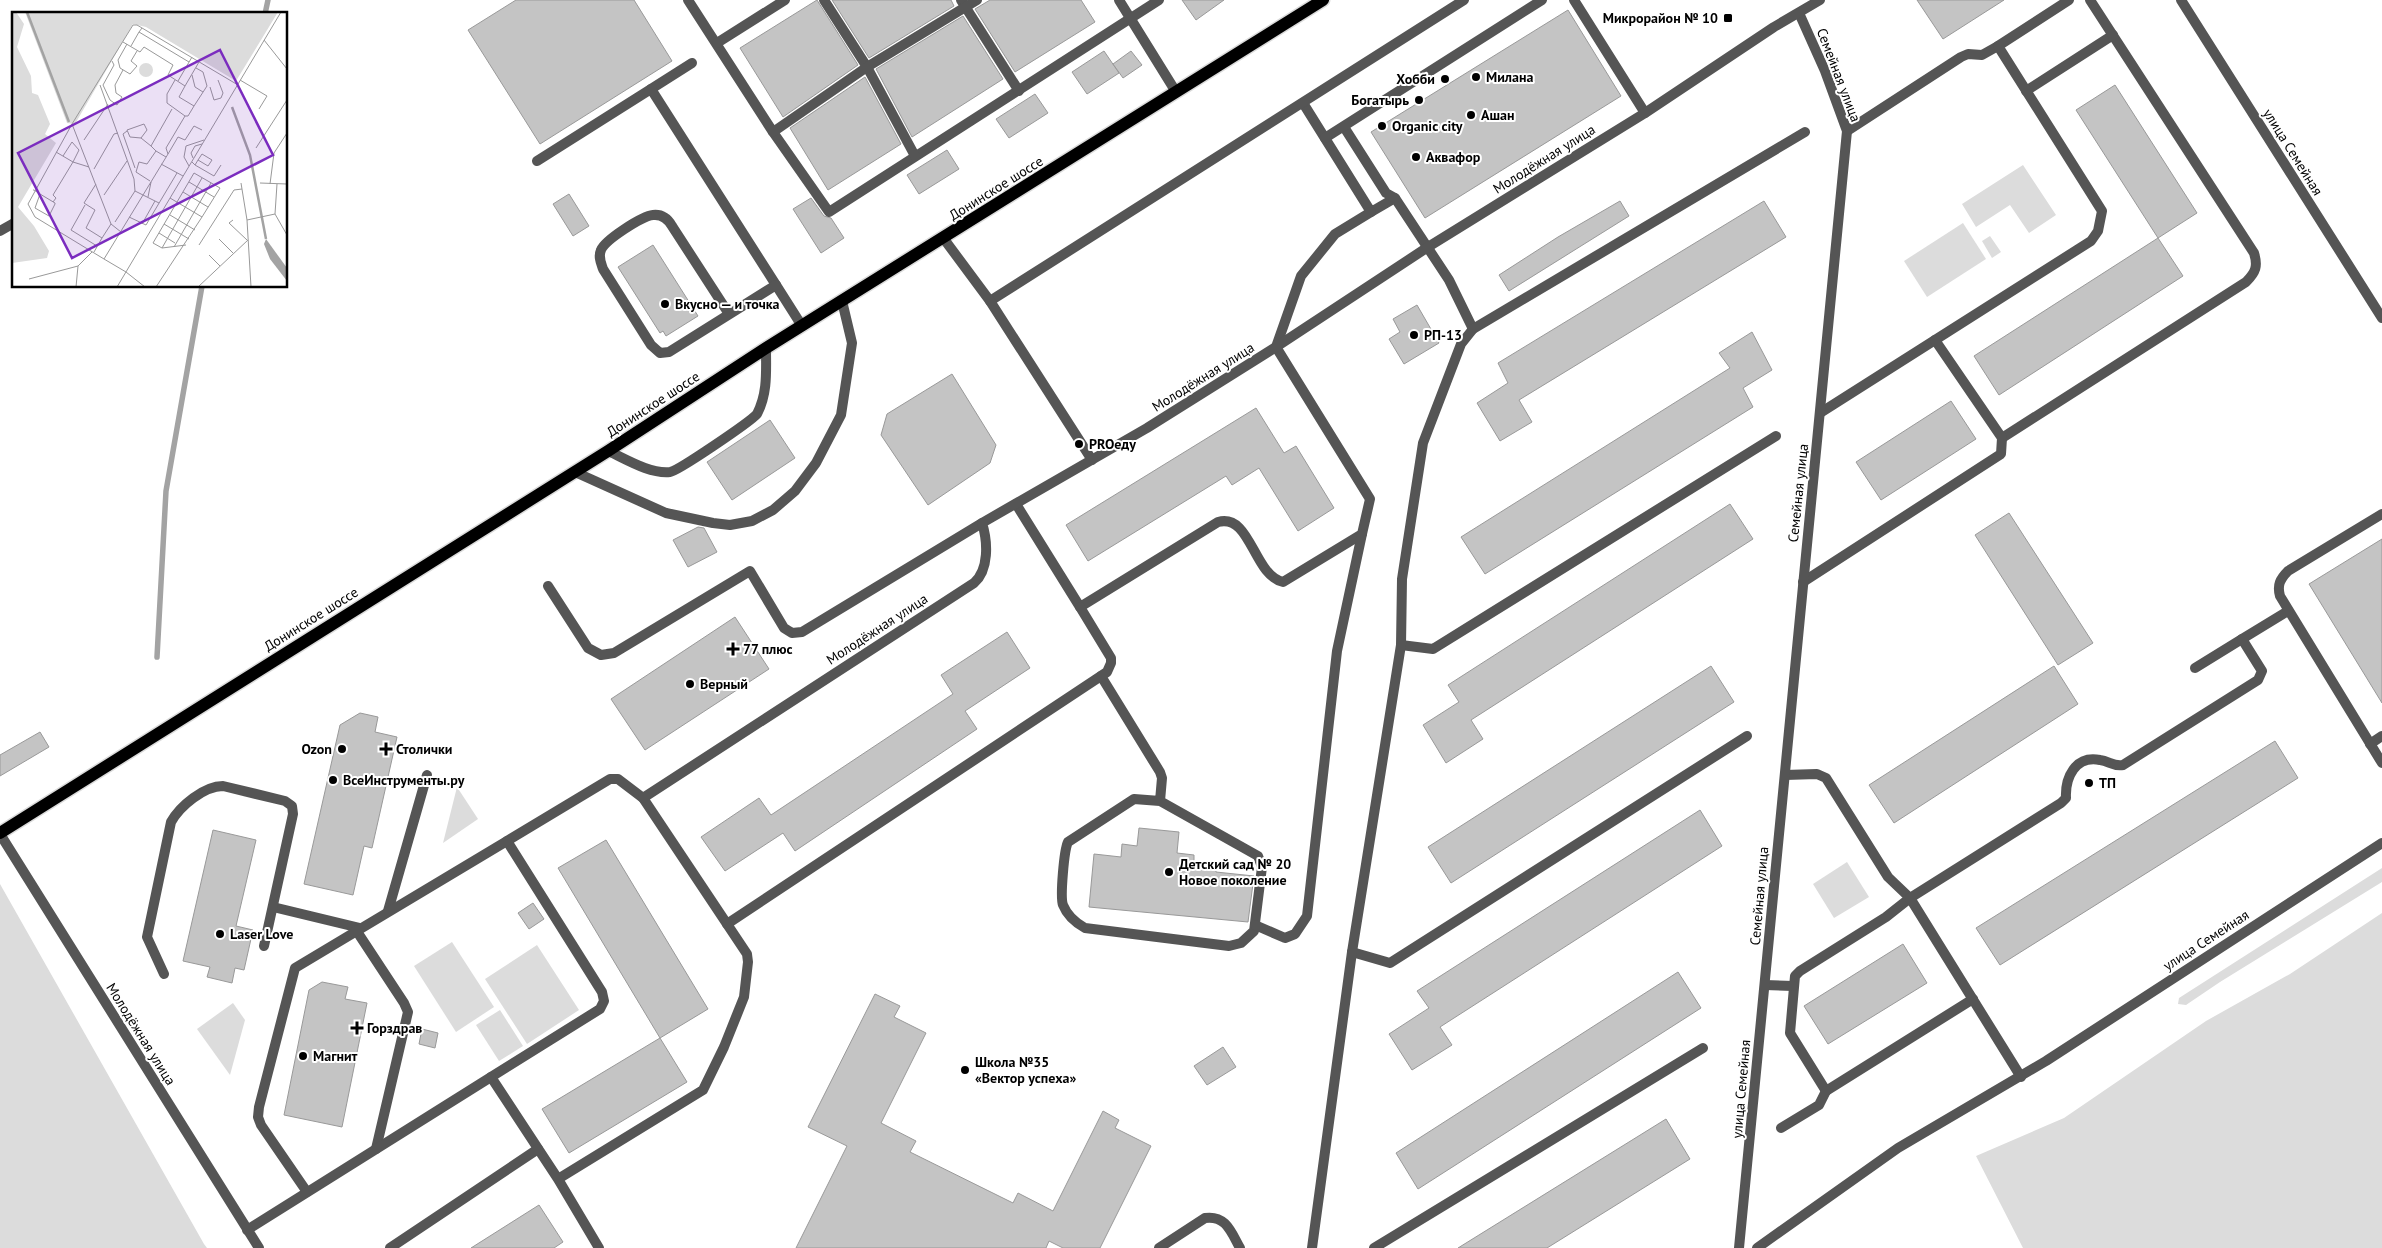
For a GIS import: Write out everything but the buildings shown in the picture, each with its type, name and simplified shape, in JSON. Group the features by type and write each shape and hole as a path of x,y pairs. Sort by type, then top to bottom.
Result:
{"main road":[{"name":"Донинское шоссе","path":"0,833 575,472 766,348 944,239 1323,0"}],"street":[{"path":"688,0 773,132 829,212 1159,0"},
{"path":"717,43 785,0"},
{"path":"824,0 867,67 915,156"},
{"path":"773,132 964,3 977,0"},
{"path":"1119,0 1176,92"},
{"path":"990,301 1464,0"},
{"path":"1325,138 1542,0"},
{"path":"1574,0 1645,113"},
{"name":"Молодёжная улица","path":"643,798 974,583 984,571 986,535 982,523 1092,460 1276,347 1428,247 1645,113 1820,0"},
{"path":"1847,131 1961,57 1968,54 1982,55 2070,0"},
{"path":"2002,438 2246,282 2254,274 2257,264 2254,253 2090,0"},
{"name":"улица Семейная","path":"2182,0 2382,318"},
{"path":"964,3 1019,91"},
{"name":"Семейная улица","path":"1765,985 1847,131 1825,71 1799,13"},
{"path":"2026,91 2113,35"},
{"path":"1820,413 2091,241 2098,230 2102,212 1998,46"},
{"path":"537,160 692,63"},
{"path":"651,88 802,326"},
{"path":"1303,103 1371,212"},
{"path":"1344,127 1386,193 1394,198 1428,247 1449,280 1473,329"},
{"path":"1312,1248 1352,952 1401,645 1402,579 1423,443 1461,344 1473,329 1805,132"},
{"path":"1255,924 1285,938 1294,934 1307,916 1337,651 1370,499 1276,347 1300,276 1335,234 1394,198"},
{"path":"729,314 672,226 664,217 658,215 646,216 609,240 601,250 600,263 603,270 657,352 669,352 776,285"},
{"path":"0,231 12,224"},
{"path":"944,239 990,301 1092,460"},
{"path":"575,472 666,513 713,523 730,525 752,521 772,510 795,492 816,463 828,444 840,415 852,343 842,301"},
{"path":"1803,582 1998,457 2003,448 2002,438 1935,340"},
{"path":"608,451 658,470 671,472 685,464 757,414 762,404 766,384 766,348"},
{"path":"1401,645 1433,649 1776,436"},
{"path":"727,924 1110,668 1111,658 1016,504"},
{"path":"2381,758 2370,744 2288,611 2277,588 2282,577 2288,571 2382,514"},
{"path":"1080,607 1218,522 1226,520 1234,523 1240,529 1268,574 1275,580 1282,582 1362,534"},
{"path":"548,586 588,648 601,655 614,653 750,570 784,628 792,633 802,632 982,523"},
{"path":"2195,668 2288,611"},
{"path":"1826,1090 1790,1033 1795,976 1886,917 1910,898 2061,803 2066,798 2066,782 2069,773 2082,762 2097,759 2117,766 2123,765 2258,680 2262,671 2242,639"},
{"path":"1100,676 1160,772 1162,778 1160,801"},
{"path":"1352,952 1390,963 1747,736"},
{"path":"2370,744 2382,736"},
{"path":"1757,1248 1898,1148 2021,1076 1910,898 1888,877 1826,778 1818,774 1785,775"},
{"path":"388,911 427,775"},
{"path":"307,1192 261,1125 258,1117 258,1107 295,968 610,779 618,778 643,798 747,954 748,962 744,997 724,1047 703,1090 558,1179"},
{"path":"164,974 147,937 171,822 180,810 207,789 214,786 223,786 285,801 292,806 294,814 264,946"},
{"path":"1134,799 1160,801 1260,859 1262,866 1254,932 1248,939 1229,946 1085,928 1071,917 1062,900 1068,842 1134,799"},
{"name":"Молодёжная улица","path":"0,833 259,1248"},
{"path":"247,1230 600,1009 604,1001 602,992 507,841"},
{"name":"улица Семейная","path":"2021,1076 2382,842"},
{"path":"273,906 358,929 408,1012 376,1149"},
{"path":"1765,985 1793,986"},
{"name":"улица Семейная","path":"1739,1248 1765,985"},
{"path":"1781,1128 1819,1105 1826,1090 1973,999"},
{"path":"1374,1248 1703,1048"},
{"path":"491,1077 558,1179 599,1248"},
{"path":"390,1248 538,1149"},
{"path":"1159,1248 1205,1218 1212,1217 1225,1222 1240,1248"}],"shaded area":[{"path":"2023,165 2056,215 2029,233 2010,205 1976,227 1962,204"},
{"path":"1963,223 1986,259 1927,297 1904,261"},
{"path":"1990,236 2001,252 1992,258 1982,241"},
{"path":"457,787 478,819 443,843"},
{"path":"1847,862 1869,897 1834,918 1813,884"},
{"path":"2382,868 2382,882 2186,1005 2178,1004 2179,998"},
{"path":"0,884 204,1244 207,1248 0,1248"},
{"path":"2382,913 2382,1248 2023,1248 1976,1156 2064,1118 2206,1021 2290,974"},
{"path":"452,942 494,1007 456,1032 414,966"},
{"path":"537,945 579,1010 527,1044 485,979"},
{"path":"233,1003 245,1020 230,1075 197,1029"},
{"path":"500,1010 523,1046 499,1061 476,1025"}],"waterway":[{"path":"265,12 268,0"},
{"path":"157,657 166,491 202,288"}],"place":[{"name":"Микрорайон № 10","path":"1728,18"},
{"name":"Милана","path":"1476,77"},
{"name":"Хобби","path":"1445,79"},
{"name":"Богатырь","path":"1419,100"},
{"name":"Ашан","path":"1471,115"},
{"name":"Organic city","path":"1382,126"},
{"name":"Аквафор","path":"1416,157"},
{"name":"Вкусно — и точка","path":"665,304"},
{"name":"РП-13","path":"1414,335"},
{"name":"PROеду","path":"1079,444"},
{"name":"77 плюс","path":"733,649"},
{"name":"Верный","path":"690,684"},
{"name":"Ozon","path":"342,749"},
{"name":"Столички","path":"386,749"},
{"name":"ВсеИнструменты.ру","path":"333,780"},
{"name":"ТП","path":"2089,783"},
{"name":"Детский сад № 20 Новое поколение","path":"1169,872"},
{"name":"Laser Love","path":"220,934"},
{"name":"Горздрав","path":"357,1028"},
{"name":"Магнит","path":"303,1056"},
{"name":"Школа №35 «Вектор успеха»","path":"965,1070"}]}
